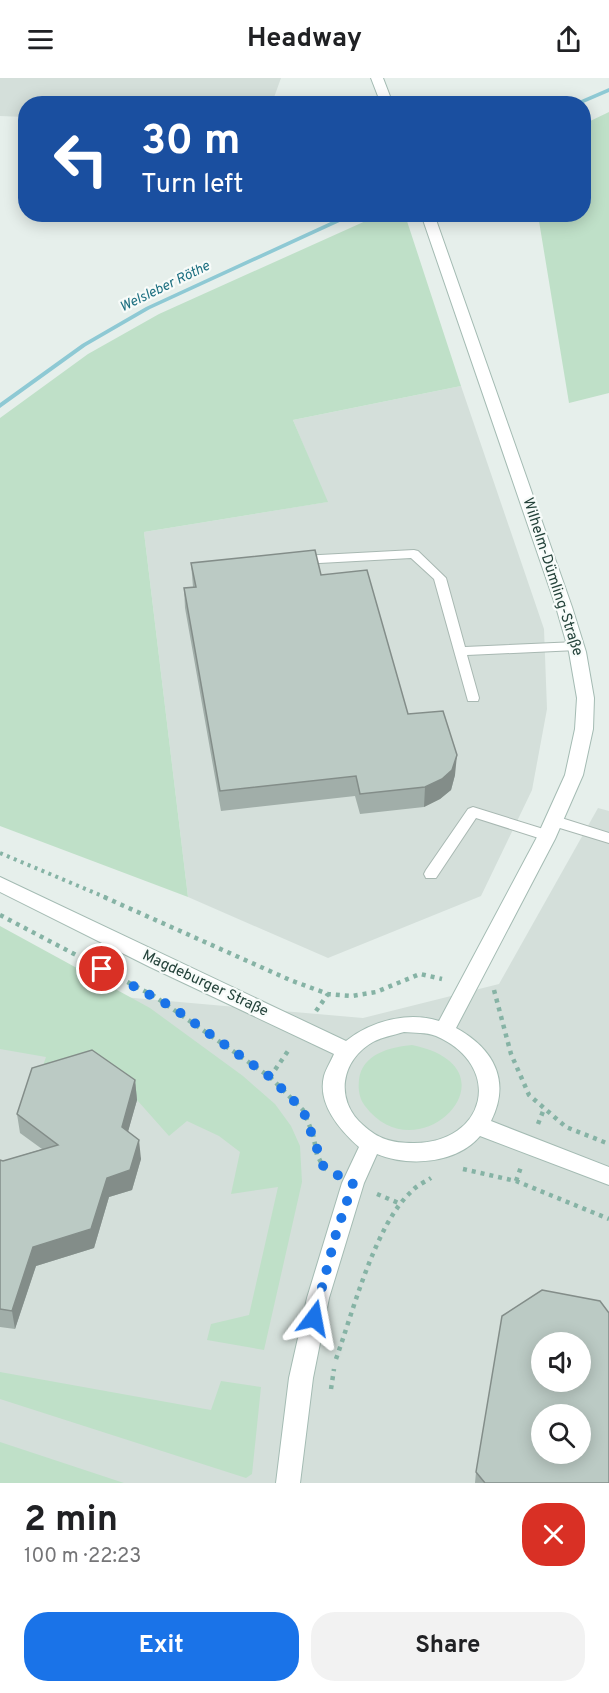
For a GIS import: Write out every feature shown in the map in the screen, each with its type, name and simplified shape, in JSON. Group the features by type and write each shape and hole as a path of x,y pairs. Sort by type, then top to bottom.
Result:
{"street":[{"path":"377,78 384,96"},
{"name":"Wilhelm-Dümling-Straße","path":"430,222 577,646 585,697 585,727 576,766 551,829 481,957 444,1031"},
{"name":"Magdeburger Straße","path":"0,884 168,967 347,1051"},
{"path":"404,1024 426,1025 444,1031 469,1045 484,1064 491,1085 489,1107 479,1125 461,1141 440,1150 417,1154 393,1151 372,1144 353,1131 341,1116 333,1099 332,1081 337,1064 347,1051 363,1036 382,1028 404,1024"},
{"path":"479,1125 496,1134 609,1176"},
{"path":"288,1483 301,1378 318,1298 353,1183 372,1144"}],"lane":[{"path":"289,560 414,554 440,578 462,651 473,698"},
{"path":"462,651 577,646"},
{"path":"431,874 473,812 551,829 609,838"}],"path":[{"path":"0,853 50,871 204,943 328,994 370,995 399,985 420,974 439,978"},
{"path":"0,915 154,996 249,1060 303,1110 324,1168 401,1204"},
{"path":"481,957 498,1001 511,1054 529,1095 566,1127 609,1144"},
{"path":"456,1168 516,1180 609,1220"},
{"path":"330,1394 336,1359 363,1284 391,1218 411,1191 434,1176"}],"shaded area":[{"path":"0,78 281,78 275,96 18,96 18,117 0,116"},
{"path":"461,386 544,629 547,709 532,790 481,896 328,958 188,897 144,532 327,502 293,420"},
{"path":"598,808 609,811 609,1483 0,1483 0,962 89,994 363,1018 499,984"}],"green space":[{"path":"609,112 609,393 569,403 539,222 591,222 591,121"},
{"path":"363,222 407,222 461,386 293,420 328,502 144,532 188,897 0,826 0,418 88,354 159,314"},
{"path":"0,926 150,1008 243,1076 275,1104 291,1126 300,1146 302,1182 264,1350 207,1340 211,1324 249,1315 278,1187 231,1194 240,1152 219,1136 187,1121 169,1136 137,1100 35,1088 46,1057 0,1049"},
{"path":"412,1045 444,1057 460,1074 461,1093 451,1111 433,1124 411,1130 387,1125 365,1106 360,1097 359,1080 361,1071 371,1058 386,1050"},
{"path":"0,1372 211,1410 221,1381 261,1387 252,1474 246,1478 0,1399"},
{"path":"0,1442 124,1483 0,1483"}],"building":[{"path":"315,550 321,575 367,570 408,714 443,711 457,755 452,770 442,779 425,787 360,794 356,776 220,791 184,588 196,587 191,563"},
{"path":"92,1050 135,1080 122,1127 139,1140 130,1170 107,1178 91,1229 33,1247 12,1311 0,1309 0,1160 58,1145 17,1114 32,1068"},
{"path":"542,1290 600,1301 609,1313 609,1483 485,1483 476,1472 502,1316"}],"waterway":[{"name":"Welsleber Röthe","path":"591,97 609,90"},
{"name":"Welsleber Röthe","path":"0,406 84,345 148,308 336,222"}],"route":[{"path":"102,969 172,1007 270,1077 303,1110 313,1134 317,1155 324,1168 353,1183 336,1234 314,1318"}]}
